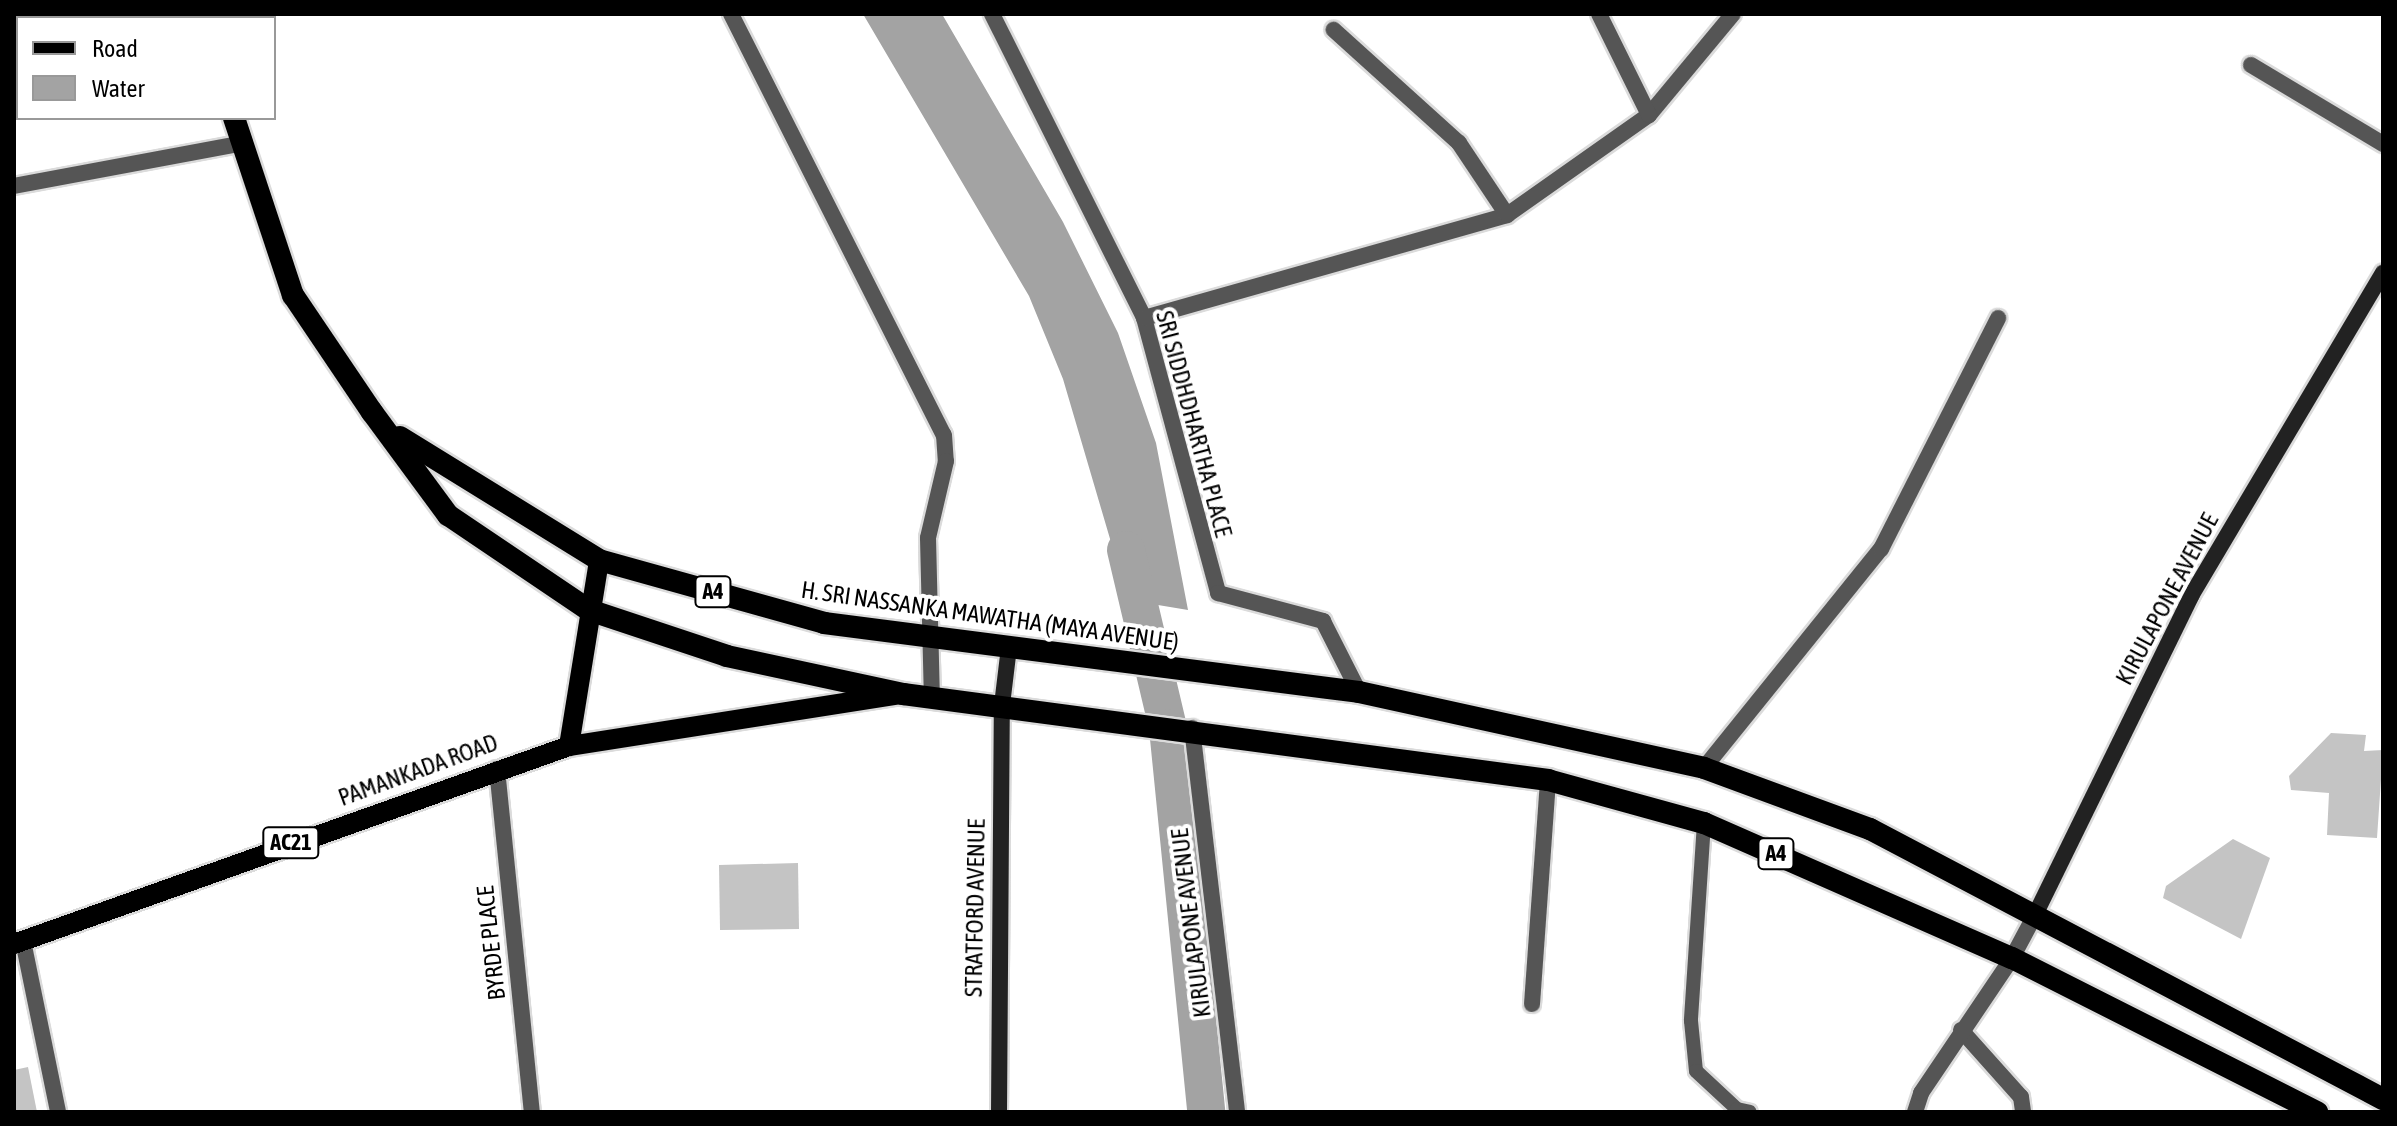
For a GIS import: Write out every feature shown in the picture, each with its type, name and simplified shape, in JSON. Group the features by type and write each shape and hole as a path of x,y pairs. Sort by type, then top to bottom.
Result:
{"highway":[{"name":"H. SRI NASSANKA MAWATHA (MAYA AVENUE)","path":"234,120 238,144 293,295 396,435 448,515 589,610 727,656 903,694 1192,728"},
{"name":"H. SRI NASSANKA MAWATHA (MAYA AVENUE)","path":"396,435 499,491 599,560 824,623 1359,692"},
{"name":"A4","path":"1359,692 1704,768 1870,829 2036,913 2383,1099"},
{"name":"A4","path":"1192,728 1548,780 1704,823 2012,958 2317,1112"}],"main road":[{"name":"KIRULAPONE AVENUE","path":"2036,913 2191,596 2383,273"},
{"path":"569,746 599,560"},
{"name":"STRATFORD AVENUE","path":"999,1112 1002,705 1009,647"},
{"name":"PAMANKADA ROAD","path":"18,942 497,769 569,746 903,694"}],"street":[{"path":"731,14 944,435 946,461 928,538 933,637 932,697"},
{"name":"SRI SIDDHDHARTHA PLACE","path":"992,14 1144,318 1218,593 1323,621 1359,692"},
{"path":"1599,14 1649,115"},
{"path":"1144,318 1507,215 1649,115 1733,14"},
{"path":"1334,30 1459,143 1507,215"},
{"path":"2251,65 2383,144"},
{"path":"14,186 238,144"},
{"path":"1704,768 1881,549 1998,318"},
{"name":"KIRULAPONE AVENUE","path":"1192,728 1237,1112"},
{"name":"BYRDE PLACE","path":"497,769 532,1112"},
{"path":"1532,1004 1548,780"},
{"name":"KIRULAPONE AVENUE","path":"1915,1112 1961,1030 2012,958 2036,913"},
{"path":"18,942 58,1112"},
{"path":"1961,1030 2021,1097 2023,1112"}],"lane":[{"path":"1704,823 1691,1021 1696,1071 1737,1109 1750,1112"}],"water":[{"path":"863,14 942,14 1063,222 1118,333 1156,443 1188,610 1128,600 1063,379 1029,296"}],"building":[{"path":"2331,733 2366,735 2364,751 2383,750 2377,838 2327,835 2329,793 2291,790 2289,776"},
{"path":"2233,839 2270,858 2241,939 2163,898 2166,886"},
{"path":"798,863 799,929 720,930 719,865"},
{"path":"28,1067 37,1112 14,1112 14,1070"}],"waterway":[{"path":"1126,550 1168,728 1206,1112"}]}
